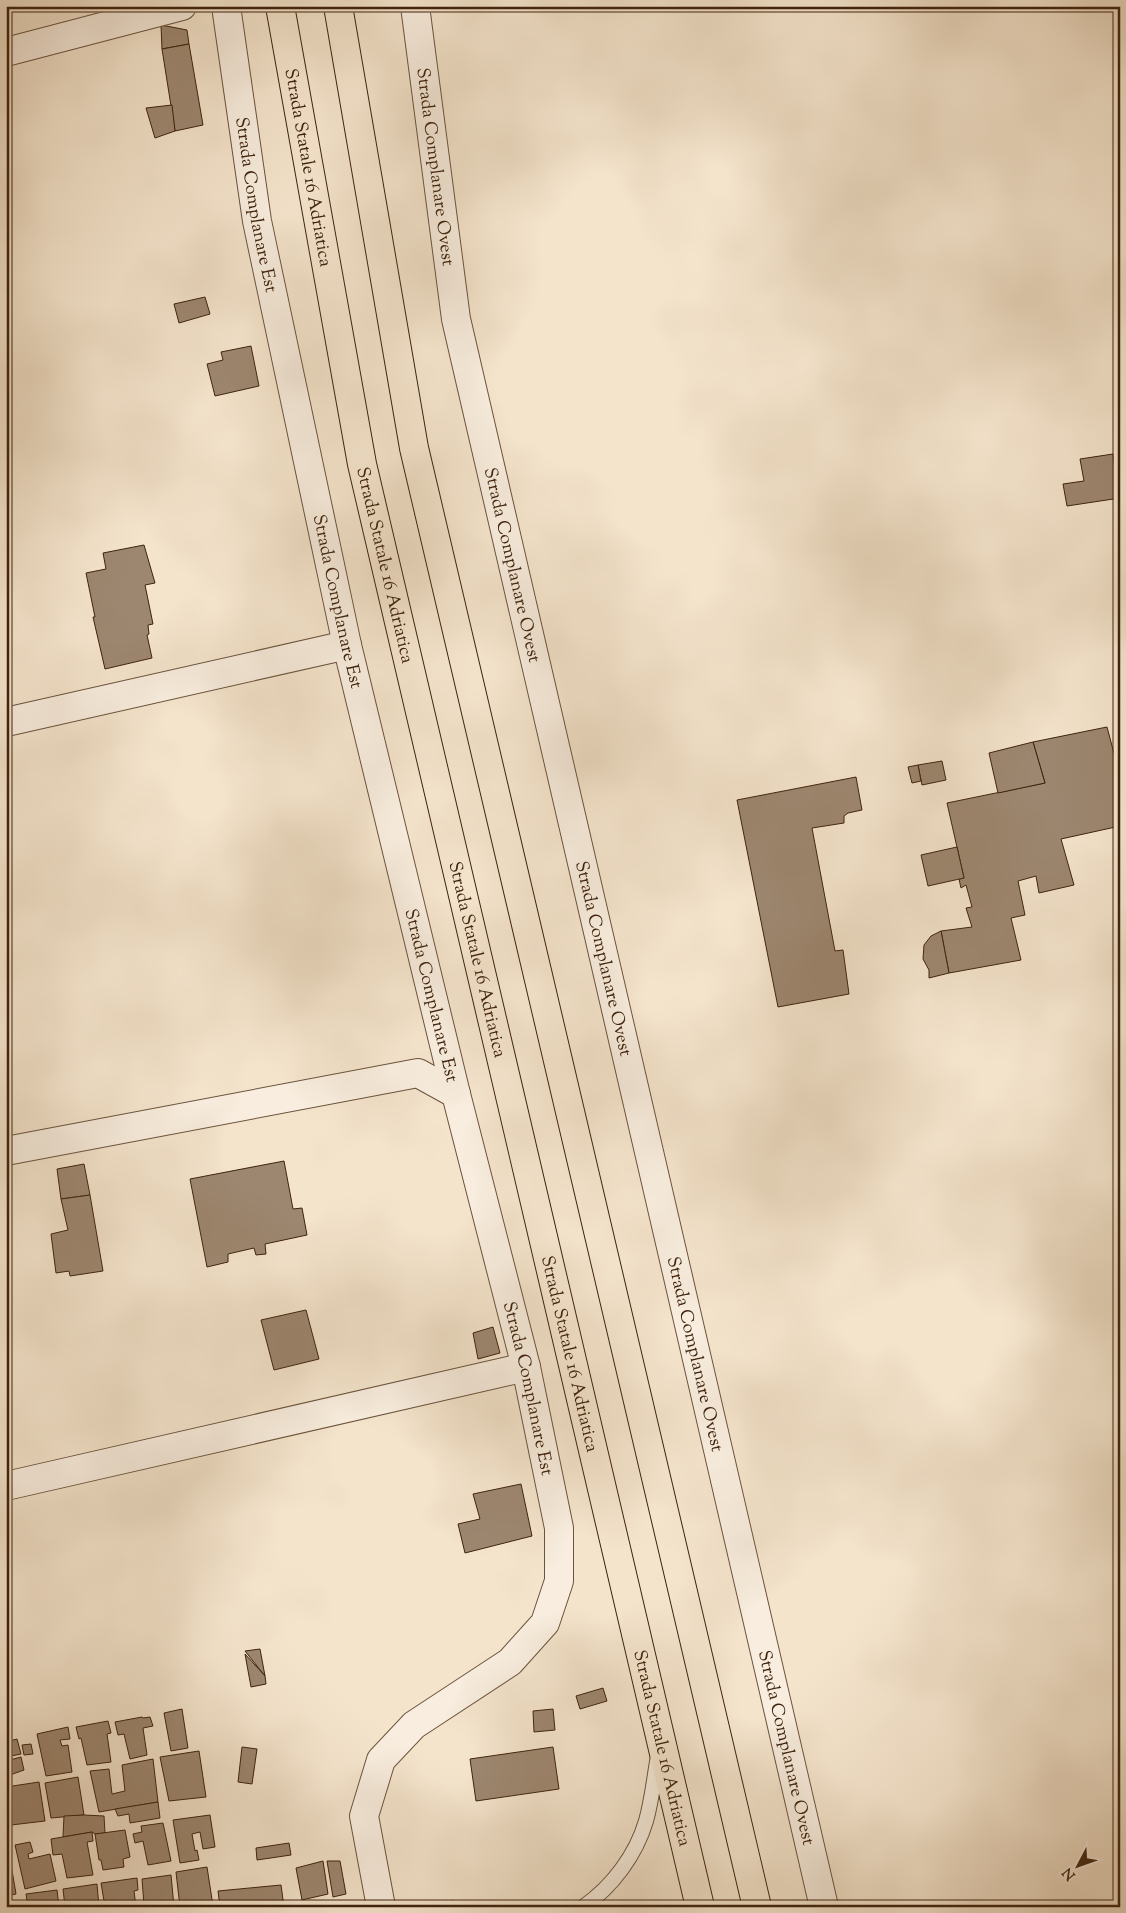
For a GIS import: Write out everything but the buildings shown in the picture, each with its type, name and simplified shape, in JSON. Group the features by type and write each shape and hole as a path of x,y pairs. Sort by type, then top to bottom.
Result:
{"highway":[{"name":"Strada Statale 16 Adriatica","path":"280,6 362,464 700,1907"},
{"path":"338,6 414,448 757,1907"}],"street":[{"path":"6,52 182,6"},
{"name":"Strada Complanare Est","path":"226,6 257,221 347,645 456,1094 526,1367 559,1528 559,1581 545,1623 510,1662 414,1725 381,1760 364,1816 381,1907"},
{"name":"Strada Complanare Ovest","path":"415,6 456,319 824,1907"},
{"path":"6,722 347,645"},
{"path":"6,1151 418,1073 456,1094"},
{"path":"6,1486 526,1367"}],"lane":[{"path":"583,1907 597,1897 628,1861 646,1822 661,1741"}]}
